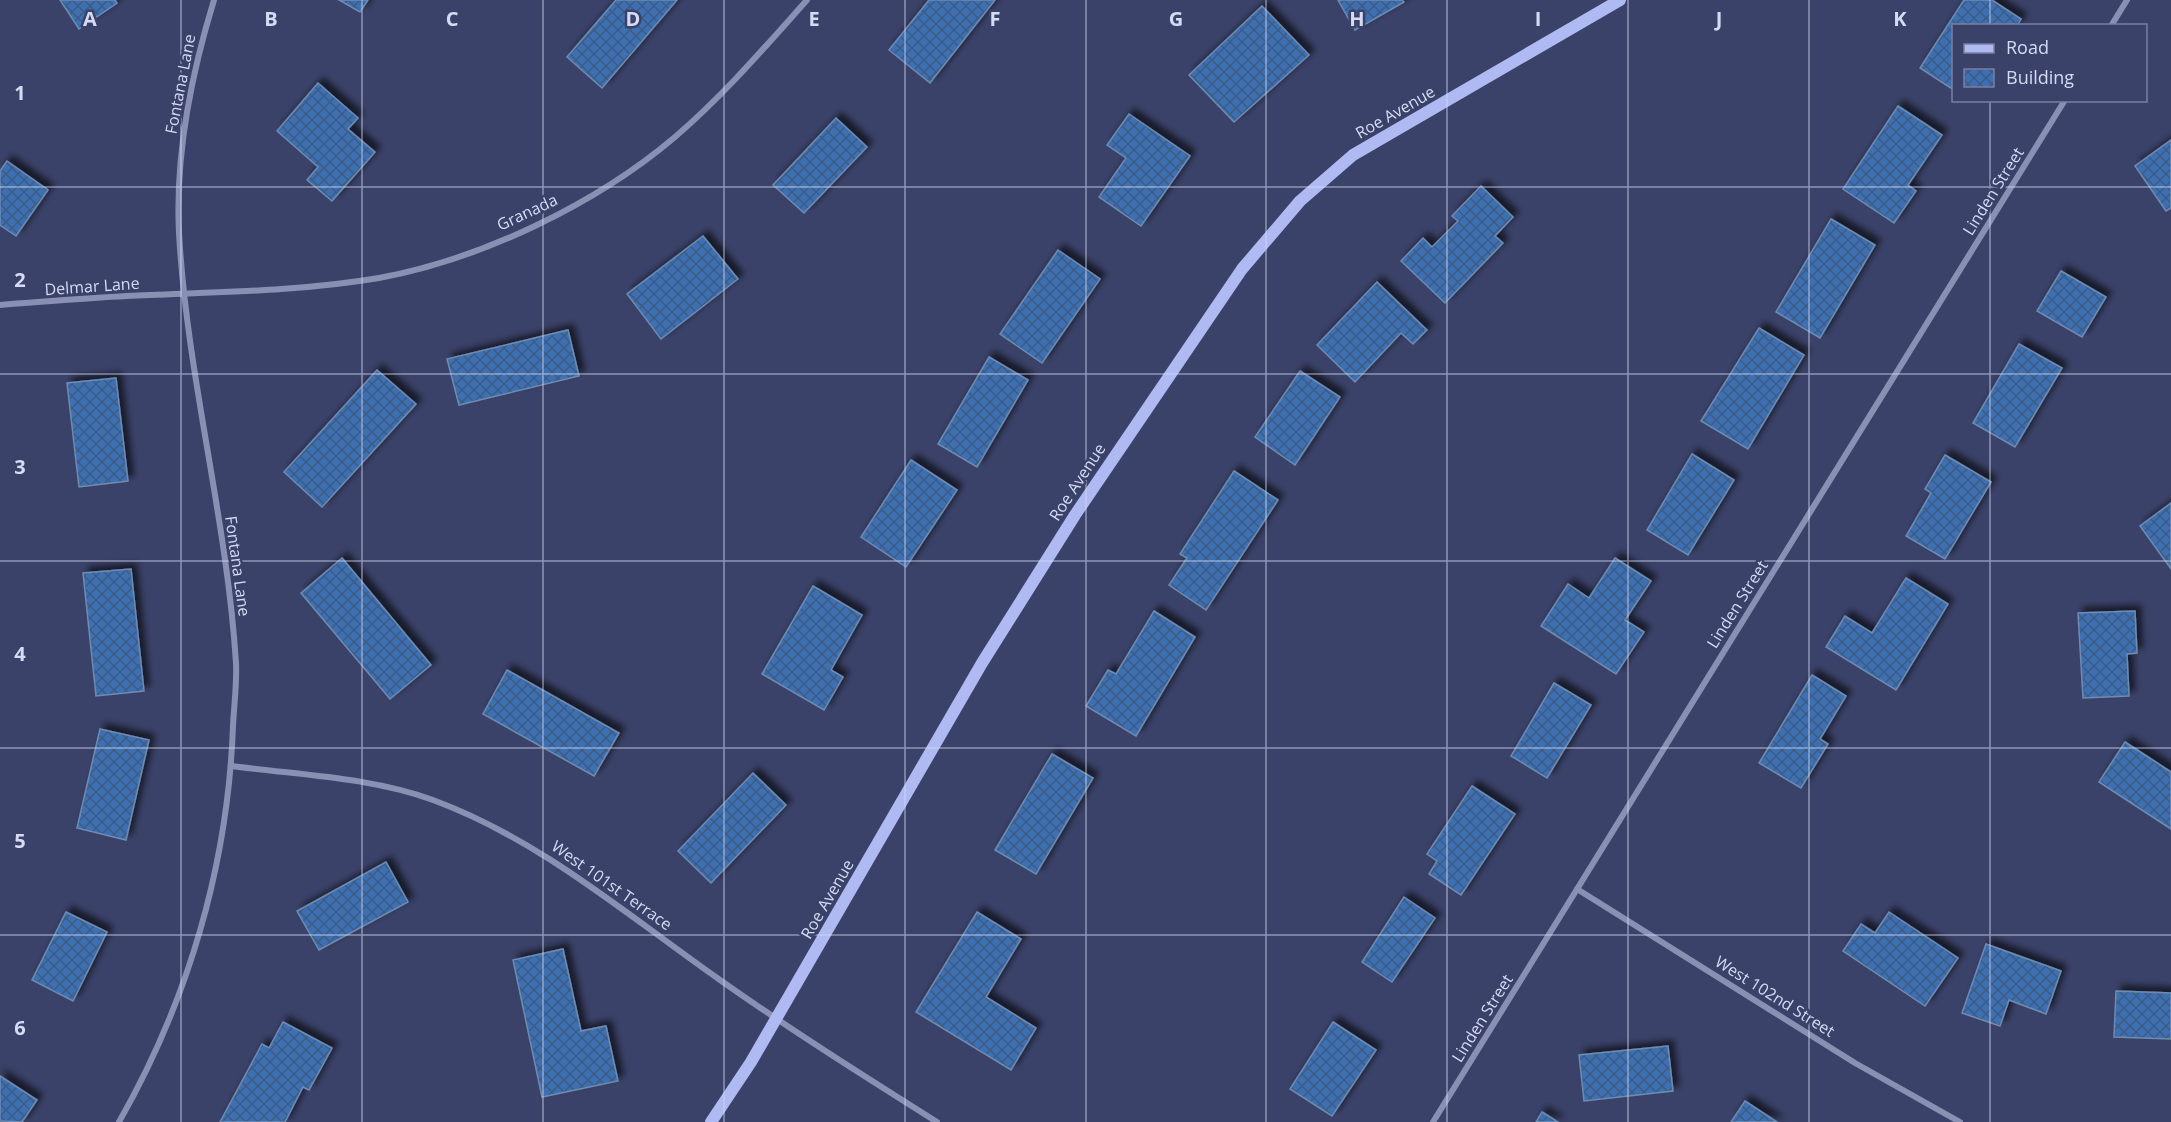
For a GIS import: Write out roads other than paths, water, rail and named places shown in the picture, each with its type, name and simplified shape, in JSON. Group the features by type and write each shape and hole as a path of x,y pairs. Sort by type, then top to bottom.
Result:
{"main road":[{"name":"Roe Avenue","path":"711,1122 777,1019 982,663 1075,514 1242,269 1300,201 1353,155 1620,0"}],"street":[{"name":"Fontana Lane","path":"119,1122 158,1050 195,947 218,863 232,766 236,665 234,642 179,232 182,146 197,55 214,0"},
{"name":"Granada","path":"186,294 295,289 381,277 462,255 539,224 608,186 674,138 723,93 807,0"},
{"path":"2112,24 2127,0"},
{"name":"Linden Street","path":"1433,1122 2064,102"},
{"name":"Delmar Lane","path":"0,305 186,294"},
{"name":"West 101st Terrace","path":"232,766 378,786 431,800 491,825 548,856 777,1019 937,1122"},
{"name":"West 102nd Street","path":"1577,889 1855,1064 1960,1122"}]}
